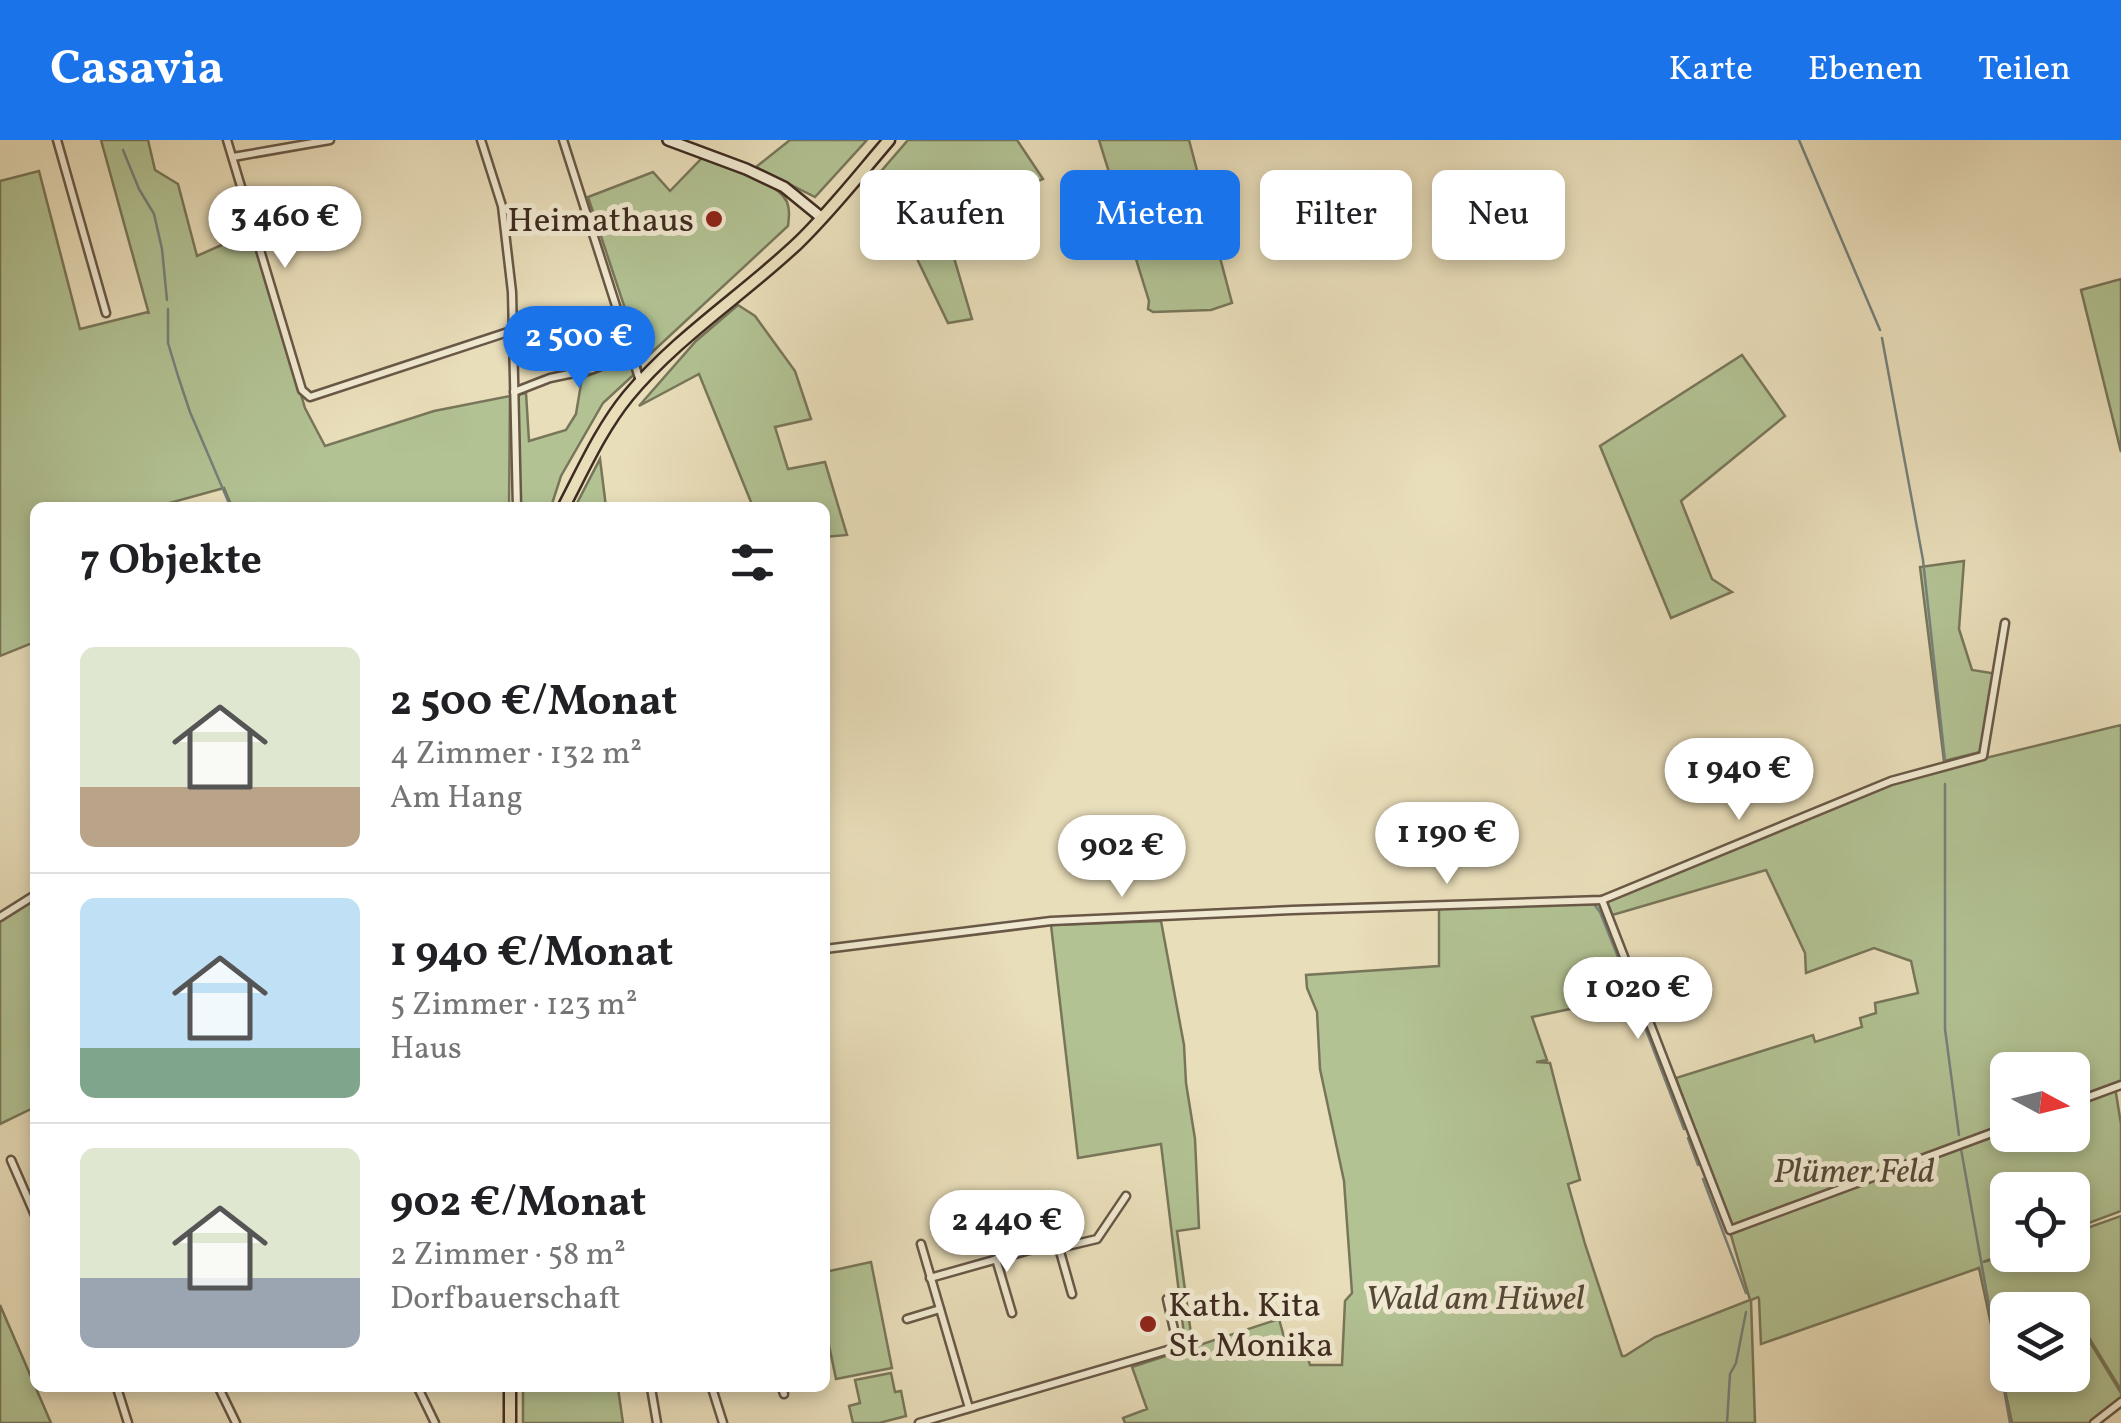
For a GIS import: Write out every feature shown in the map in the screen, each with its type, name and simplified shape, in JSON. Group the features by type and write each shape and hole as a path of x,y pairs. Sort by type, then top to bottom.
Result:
{"main road":[{"path":"566,502 601,437 639,379 767,271 822,218 889,140"},
{"path":"510,1392 510,1423"}],"street":[{"path":"57,140 106,313"},
{"path":"228,140 306,396 310,398 514,330"},
{"path":"233,158 330,140"},
{"path":"481,140 502,206 512,292 517,502"},
{"path":"563,140 639,379"},
{"path":"668,140 746,169 784,188 822,218"},
{"path":"514,392 631,354"},
{"path":"830,948 1050,922 1602,900 1891,780 1983,756 2005,622"},
{"path":"0,918 30,898"},
{"path":"1602,900 1730,1230 1990,1134"},
{"path":"2090,1096 2121,1085"},
{"path":"12,1160 30,1203"},
{"path":"930,1278 1047,1244 1059,1248 1097,1239 1126,1196"},
{"path":"921,1244 969,1408"},
{"path":"1059,1248 1072,1294"},
{"path":"996,1259 1012,1313"},
{"path":"919,1423 1178,1347 1166,1300"},
{"path":"907,1318 940,1309"},
{"path":"118,1392 128,1423"},
{"path":"221,1392 236,1423"},
{"path":"420,1392 435,1423"},
{"path":"652,1392 657,1423"},
{"path":"713,1392 723,1423"},
{"path":"2094,1423 2121,1402"}],"green space":[{"path":"101,140 148,140 155,170 178,184 197,256 253,231 305,408 325,446 434,411 510,396 509,502 230,502 224,488 173,502 30,502 30,644 0,656 0,181 39,171 80,329 149,314"},
{"path":"790,140 867,140 815,197 756,167"},
{"path":"908,140 1017,140 1037,170 882,170"},
{"path":"1099,140 1189,140 1197,170 1108,170"},
{"path":"702,158 773,187 787,202 788,226 648,356 639,351 588,197 653,172 670,191"},
{"path":"918,260 955,260 972,319 948,323"},
{"path":"1136,260 1221,260 1232,303 1211,310 1153,312 1148,309"},
{"path":"2121,279 2121,452 2081,290"},
{"path":"738,305 755,316 795,371 811,419 775,427 788,469 825,462 847,535 830,537 830,502 751,502 699,374 639,406 696,341"},
{"path":"1742,355 1785,416 1681,501 1712,579 1732,592 1671,618 1600,446"},
{"path":"638,356 641,368 603,403 561,476 553,502 518,502 517,395 526,393 529,441 566,430 576,414 582,378"},
{"path":"600,459 605,502 578,502"},
{"path":"1964,561 1959,629 1972,670 1997,674 1984,751 1944,761 1920,567"},
{"path":"2121,725 2121,1084 2115,1087 2121,1124 2121,1211 2090,1223 2090,1172 1990,1172 1990,1259 1983,1262 1990,1260 1990,1272 2090,1272 2090,1227 2121,1216 2121,1390 2090,1339 2090,1292 1990,1292 1990,1320 1979,1268 1761,1344 1759,1299 1751,1300 1755,1423 1125,1423 1123,1418 1147,1409 1132,1367 1279,1319 1284,1337 1306,1350 1310,1365 1342,1365 1345,1301 1352,1293 1344,1181 1320,1069 1317,1012 1306,975 1439,966 1439,907 1601,902 1637,995 1532,1017 1547,1060 1536,1062 1550,1063 1580,1180 1568,1184 1622,1356 1655,1337 1750,1300 1676,1078 1813,1035 1815,1042 1862,1027 1860,1018 1876,1013 1875,1003 1918,993 1911,961 1874,948 1806,973 1805,953 1766,870 1609,916 1602,900 1891,781"},
{"path":"30,899 30,1109 0,1124 0,919"},
{"path":"1161,921 1184,1045 1195,1139 1199,1228 1177,1231 1192,1341 1185,1343 1161,1144 1078,1158 1051,925"},
{"path":"871,1262 892,1368 836,1379 830,1350 830,1271"},
{"path":"0,1305 30,1374 30,1392 38,1392 51,1423 0,1423"},
{"path":"2090,1342 2121,1393 2121,1400 2090,1423 2012,1423 2005,1392 2090,1392"},
{"path":"891,1373 895,1392 901,1391 906,1416 879,1423 853,1423 849,1406 860,1403 855,1380"},
{"path":"523,1392 619,1392 623,1423 523,1423"}],"waterway":[{"path":"1799,140 1880,330"},
{"path":"123,150 154,214 167,300"},
{"path":"168,309 168,343 178,376 228,502"},
{"path":"1882,338 1923,560 1945,761"},
{"path":"1945,784 1945,1029 1959,1135"},
{"path":"1594,904 1632,992"},
{"path":"1636,1004 1684,1129"},
{"path":"1688,1138 1698,1165"},
{"path":"1961,1149 2010,1423"},
{"path":"1703,1179 1746,1293"},
{"path":"1727,1423 1730,1374 1736,1363 1746,1312"}],"place":[{"name":"Heimathaus","path":"714,219"},
{"name":"Kath. Kita St. Monika","path":"1148,1324"}],"park label":[{"name":"Plümer Feld","path":"1854,1170"},
{"name":"Wald am Hüwel","path":"1475,1297"}]}
